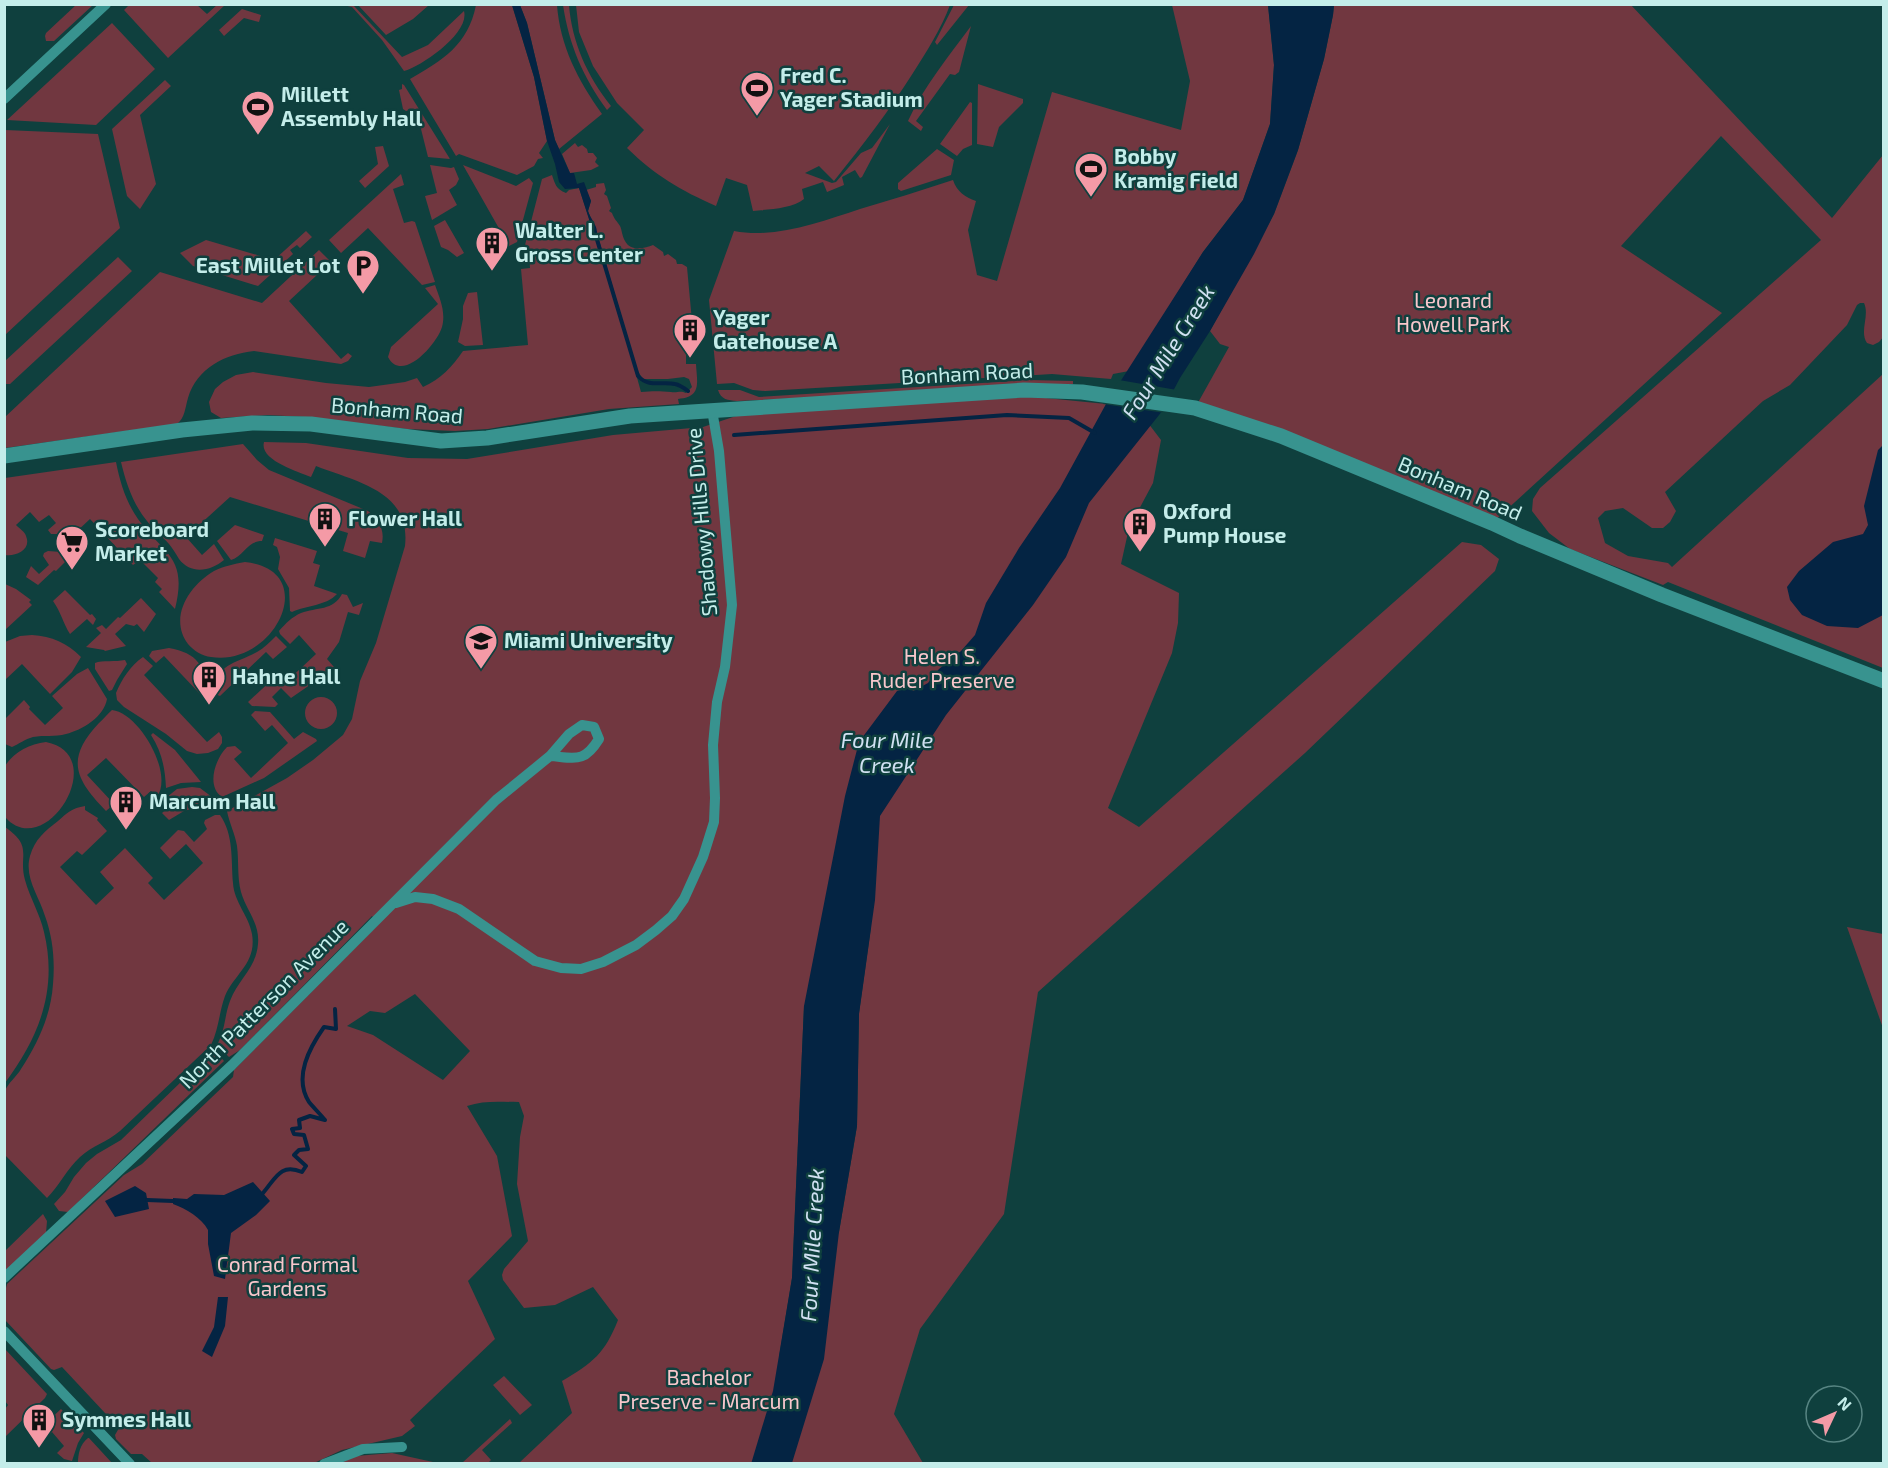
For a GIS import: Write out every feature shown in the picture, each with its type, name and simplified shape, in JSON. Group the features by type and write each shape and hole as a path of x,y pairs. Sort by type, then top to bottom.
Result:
{"street":[{"path":"4,99 106,4"},
{"name":"Bonham Road","path":"4,456 182,430 252,423 311,424 441,441 487,438 630,416 712,410 1024,390 1102,394 1196,408 1281,436 1662,595 1884,681"},
{"name":"Shadowy Hills Drive","path":"393,904 415,897 433,899 459,909 535,961 561,968 580,969 603,962 636,945 672,916 684,899 703,857 714,822 713,745 717,702 725,667 732,605 719,451 712,410"},
{"name":"North Patterson Avenue","path":"4,1278 232,1065 496,800 550,756"},
{"path":"4,1331 130,1464"},
{"path":"324,1464 363,1449 402,1447"}],"green space":[{"path":"130,4 197,5 207,14 217,5 225,5 168,58 124,10"},
{"name":"Fred C. Yager Stadium","path":"576,4 950,5 933,40 904,87 834,181 819,166 805,173 832,183 836,182 861,153 872,148 890,124 862,177 860,178 855,170 842,177 844,185 827,192 823,182 802,189 804,199 793,205 753,211 747,185 726,178 716,206 669,182 627,148 644,130 617,103 593,66 579,32"},
{"path":"76,5 93,5 54,41 46,41 46,33"},
{"path":"343,5 354,6 402,57 428,45 464,11 464,20 460,29 443,47 422,63 404,71 382,40 352,7"},
{"path":"358,5 429,5 413,19 386,35"},
{"path":"476,5 512,5 534,77 547,141 539,153 543,158 538,159 534,166 517,175 459,154 456,156 410,79 452,50 467,31"},
{"path":"520,5 557,5 566,49 585,88 602,114 559,149 527,23"},
{"path":"563,5 569,5 577,45 588,71 611,106 607,110 578,60 569,34"},
{"path":"954,5 969,5 937,45 935,42"},
{"path":"1172,5 1268,5 1274,65 1270,124 1243,200 1203,252 1129,371 1113,374 1111,379 1052,374 765,391 753,390 734,383 717,384 709,300 734,231 766,233 798,228 953,180 962,194 976,201 968,230 977,275 997,281 1052,92 1181,130 1190,81"},
{"name":"Leonard Howell Park","path":"1334,5 1631,5 1832,218 1883,155 1884,336 1873,345 1867,343 1864,334 1866,308 1864,303 1857,305 1847,325 1790,385 1763,401 1665,492 1676,511 1670,522 1663,528 1652,528 1623,508 1605,511 1598,518 1605,543 1628,556 1668,563 1672,567 1883,374 1883,668 1668,582 1663,585 1570,549 1549,533 1532,511 1533,499 1540,488 1821,240 1721,136 1621,246 1722,313 1492,523 1195,408 1229,347 1220,344 1210,331 1274,214 1298,150 1324,59"},
{"path":"242,9 261,15 259,22 244,18 224,36 219,30"},
{"path":"112,23 155,69 96,125 7,120"},
{"path":"971,26 959,72 955,75 950,74 916,121 923,127 921,131 908,121 914,108 929,83"},
{"path":"165,80 171,86 140,115 156,184 140,209 127,196 112,129"},
{"path":"402,84 450,159 428,157 416,109 406,111 403,109 399,90 402,89"},
{"path":"978,84 1023,99 1023,103 999,127 993,147 977,144"},
{"path":"970,102 972,103 972,145 963,149 957,156 940,144"},
{"path":"5,130 98,134 120,228 5,335"},
{"path":"575,143 578,147 582,145 588,153 593,153 597,158 595,162 599,166 591,170 570,173 562,154"},
{"path":"383,146 389,166 365,188 359,181 378,164 375,147"},
{"path":"937,149 954,160 951,175 901,191 898,189 898,183"},
{"path":"430,165 454,167 459,179 456,185 449,190 457,205 432,220 425,196 437,193"},
{"path":"463,165 516,186 529,178 533,183 517,242 509,246"},
{"path":"401,174 404,185 393,189 404,223 415,222 435,282 422,285 368,228 341,253 329,240"},
{"path":"552,175 556,186 566,193 579,188 614,295 641,392 686,393 692,387 689,379 684,377 643,379 637,370 597,233 588,211 591,201 586,190 596,187 596,184 604,183 606,190 604,194 611,208 609,211 620,226 627,244 638,248 653,245 663,252 664,256 668,254 676,260 677,264 687,267 695,354 686,354 686,364 696,364 697,383 695,392 686,398 678,399 679,404 609,409 488,429 455,431 407,429 305,417 268,415 221,418 211,412 209,402 215,389 236,375 253,372 369,387 417,378 423,387 446,372 463,351 528,345 521,269 530,268 529,253 525,245 542,179"},
{"path":"445,220 464,253 457,257 441,247 434,226"},
{"path":"306,231 312,237 300,248 297,245 290,250 293,254 258,286 193,266 180,253 206,240 274,260"},
{"path":"319,250 331,262 289,301 341,359 348,353 352,356 348,361 341,364 254,351 233,355 214,364 198,378 192,387 183,416 177,424 5,448 5,417 160,272 262,303"},
{"path":"118,257 132,271 10,384 5,384 5,361"},
{"path":"435,285 443,316 439,334 426,351 410,364 402,366 394,364 388,357 391,347 438,304 425,288"},
{"path":"477,292 483,345 465,346 458,342 463,306 468,293"},
{"path":"1028,380 1073,381 1073,384 1028,384 737,401 723,398 718,390 740,390 759,397"},
{"path":"1016,395 1106,404 1145,419 1161,440 1153,483 1129,528 1121,564 1179,593 1178,623 1172,653 1108,808 1139,827 1462,542 1481,545 1499,559 1495,571 1305,753 1038,992 1004,1214 920,1329 894,1414 923,1463 519,1463 572,1413 562,1381 582,1369 597,1356 608,1341 618,1320 593,1287 555,1305 524,1308 503,1280 504,1269 528,1241 517,1184 520,1137 524,1116 519,1102 480,1103 467,1106 497,1156 512,1236 468,1281 495,1339 410,1420 415,1426 402,1436 342,1450 314,1463 152,1463 142,1454 131,1454 116,1439 115,1435 119,1428 62,1367 51,1369 5,1320 7,1284 124,1175 142,1164 233,1077 234,1070 379,924 372,916 240,1050 229,1057 217,1045 233,993 254,960 258,944 255,923 241,892 237,846 227,811 287,778 343,735 352,719 360,681 376,643 405,546 405,527 399,513 378,491 316,466 311,477 289,468 267,454 264,442 306,443 408,458 467,459 613,435 703,427 736,416","holes":["871,927 859,1013 857,1126 839,1232 779,1357 792,1278 804,1006","415,994 470,1051 443,1080 373,1035 347,1026 370,1011 385,1013"]},
{"path":"243,444 269,470 368,511 380,525 382,543 370,541 365,558 343,551 348,533 230,497 186,537 202,555 214,544 224,560 213,567 201,570 184,564 138,508 121,462"},
{"path":"116,462 130,506 138,519 165,549 176,567 178,591 175,609 159,592 162,589 155,582 158,578 140,560 133,565 90,519 74,534 51,534 48,530 56,523 49,515 39,522 30,512 16,525 26,536 25,549 18,554 5,555 5,478"},
{"path":"235,525 264,535 262,541 253,543 231,560 217,541"},
{"path":"275,538 317,551 313,563 320,565 314,586 337,594 322,603 290,611 289,588 278,569 280,557 277,547 273,545"},
{"path":"48,551 74,553 38,585 26,577 31,566 39,574 49,565 43,556"},
{"path":"245,562 268,569 281,582 285,598 281,616 270,633 254,648 234,656 211,657 201,654 188,644 182,634 180,623 184,603 205,577 225,566"},
{"path":"5,584 31,600 29,602 32,605 5,630"},
{"path":"65,590 96,619 93,625 87,619 70,634 53,601"},
{"path":"342,594 347,595 353,607 363,603 359,615 348,612 339,642 327,659 334,667 333,669 291,698 281,688 272,697 278,704 275,707 252,706 248,702 276,676 284,684 316,654 299,635 290,644 279,631 289,620 307,611 329,606"},
{"path":"141,598 156,614 144,632 137,624 134,626 126,624 115,634 126,646 105,651 86,647 101,633 96,628 102,625 106,629"},
{"path":"32,635 59,641 81,657 72,672 50,694 22,664 5,680 5,642 20,636"},
{"path":"276,636 287,647 273,659 266,652 220,696 215,694 216,684 223,670 234,662 260,650"},
{"path":"169,648 187,653 198,662 205,676 208,694 203,693 202,696 164,656 156,663 149,656 152,651"},
{"path":"143,657 153,666 144,675 207,742 219,732 222,743 218,749 197,754 187,751 117,700 116,693 124,678 134,664"},
{"path":"125,660 127,664 112,690 109,691 95,669 95,663"},
{"path":"88,668 107,699 102,712 97,717 85,726 66,734 33,737 12,747 5,744 5,719 24,700 30,707 29,709 45,725 63,708 52,696 77,674"},
{"path":"321,697 333,701 337,713 333,725 321,729 309,725 305,713 309,701"},
{"path":"112,710 133,721 143,733 157,760 161,774 161,786 157,797 151,791 144,797 106,758 87,775 114,804 106,811 95,800 81,779 78,758 81,747 88,736"},
{"path":"255,711 270,712 294,739 303,732 317,741 264,778 222,797 217,792 213,780 216,765 227,747 235,746 242,752 234,759 251,778 288,743 272,725 265,731 251,715"},
{"path":"153,733 175,750 201,782 181,783 166,788 162,760 151,735"},
{"path":"46,742 65,751 73,766 73,784 65,802 53,817 38,827 21,828 5,817 5,766 22,750"},
{"path":"200,788 212,797 211,805 184,811 169,820 162,813 168,808 162,801 177,789"},
{"path":"85,806 85,810 98,818 97,820 107,831 82,855 77,851 60,867 96,905 114,888 100,872 125,848 153,878 148,883 164,900 203,863 186,844 170,859 160,848 178,830 184,831 194,842 207,829 205,820 220,815 230,839 234,890 248,921 253,944 248,961 225,996 211,1045 120,1131 80,1157 47,1198 5,1155 4,1095 6,1088 21,1069 38,1039 52,995 52,941 29,872 30,856 45,832 70,811"},
{"path":"5,827 14,834 22,846 23,871 44,932 49,974 47,993 36,1030 5,1083"},
{"path":"1847,927 1883,934 1883,1028"},
{"path":"214,1050 224,1061 68,1212 59,1211 54,1204 86,1163 121,1140"},
{"path":"43,1214 47,1221 46,1233 5,1272 5,1251"},
{"path":"5,1349 47,1394 5,1437 5,1409 8,1405 5,1401"},
{"path":"504,1376 532,1405 520,1415 493,1385"},
{"path":"61,1409 84,1433 72,1461 64,1459 57,1453 64,1446 52,1432 41,1443 33,1435"},
{"path":"510,1419 512,1423 482,1450 491,1460 489,1462 462,1463"},
{"path":"88,1438 112,1463 78,1463 80,1449"},
{"path":"392,1453 433,1463 338,1464 356,1456"}],"water":[{"path":"512,5 520,5 527,23 555,140 570,173 574,173 577,184 584,182 591,201 588,211 597,231 595,238 579,188 565,189 559,182 547,141 534,77"},
{"name":"Four Mile Creek","path":"1268,5 1334,5 1324,59 1298,150 1274,214 1254,254 1163,410 1089,503 1066,557 1033,605 946,715 880,816 875,900 859,1014 857,1126 839,1232 824,1359 792,1463 751,1464 773,1391 792,1278 804,1006 845,796 859,742 897,691 911,687 913,691 928,683 939,669 961,651 975,635 986,603 1019,548 1060,488 1106,404 1203,252 1243,200 1270,124 1274,65"},
{"path":"1883,445 1883,615 1858,628 1827,626 1802,615 1790,600 1787,587 1799,571 1833,542 1863,534 1868,525 1864,506 1878,450"},
{"path":"253,1182 270,1201 256,1215 231,1233 225,1279 214,1276 208,1244 208,1230 193,1214 173,1204 173,1198 187,1199 194,1194 224,1195"},
{"path":"135,1186 146,1193 149,1209 115,1217 105,1201"},
{"path":"218,1297 228,1297 225,1326 212,1357 202,1351 214,1327"}],"pier":[{"path":"1119,380 1177,390 1165,413 1103,404"}],"waterway":[{"path":"595,233 638,376 647,382 675,384 688,391"},
{"path":"734,435 1007,415 1069,418 1095,433"},
{"path":"263,1193 275,1177 283,1171 288,1169 302,1172 306,1166 294,1155 299,1150 308,1149 304,1135 294,1134 292,1129 300,1128 299,1120 310,1116 325,1120 309,1102 304,1092 303,1073 309,1053 324,1027 336,1029 335,1009"},
{"path":"147,1200 173,1201"}],"place":[{"name":"Fred C. Yager Stadium","path":"757,117"},
{"name":"Millett Assembly Hall","path":"258,136"},
{"name":"Bobby Kramig Field","path":"1091,198"},
{"name":"Walter L. Gross Center","path":"492,272"},
{"name":"East Millet Lot","path":"363,295"},
{"name":"Yager Gatehouse A","path":"690,359"},
{"name":"Flower Hall","path":"325,548"},
{"name":"Oxford Pump House","path":"1140,553"},
{"name":"Scoreboard Market","path":"72,571"},
{"name":"Miami University","path":"481,670"},
{"name":"Hahne Hall","path":"209,706"},
{"name":"Marcum Hall","path":"126,831"},
{"name":"Symmes Hall","path":"39,1449"}],"park label":[{"name":"Helen S. Ruder Preserve","path":"942,669"},
{"name":"Conrad Formal Gardens","path":"287,1277"},
{"name":"Bachelor Preserve - Marcum","path":"709,1390"}]}
